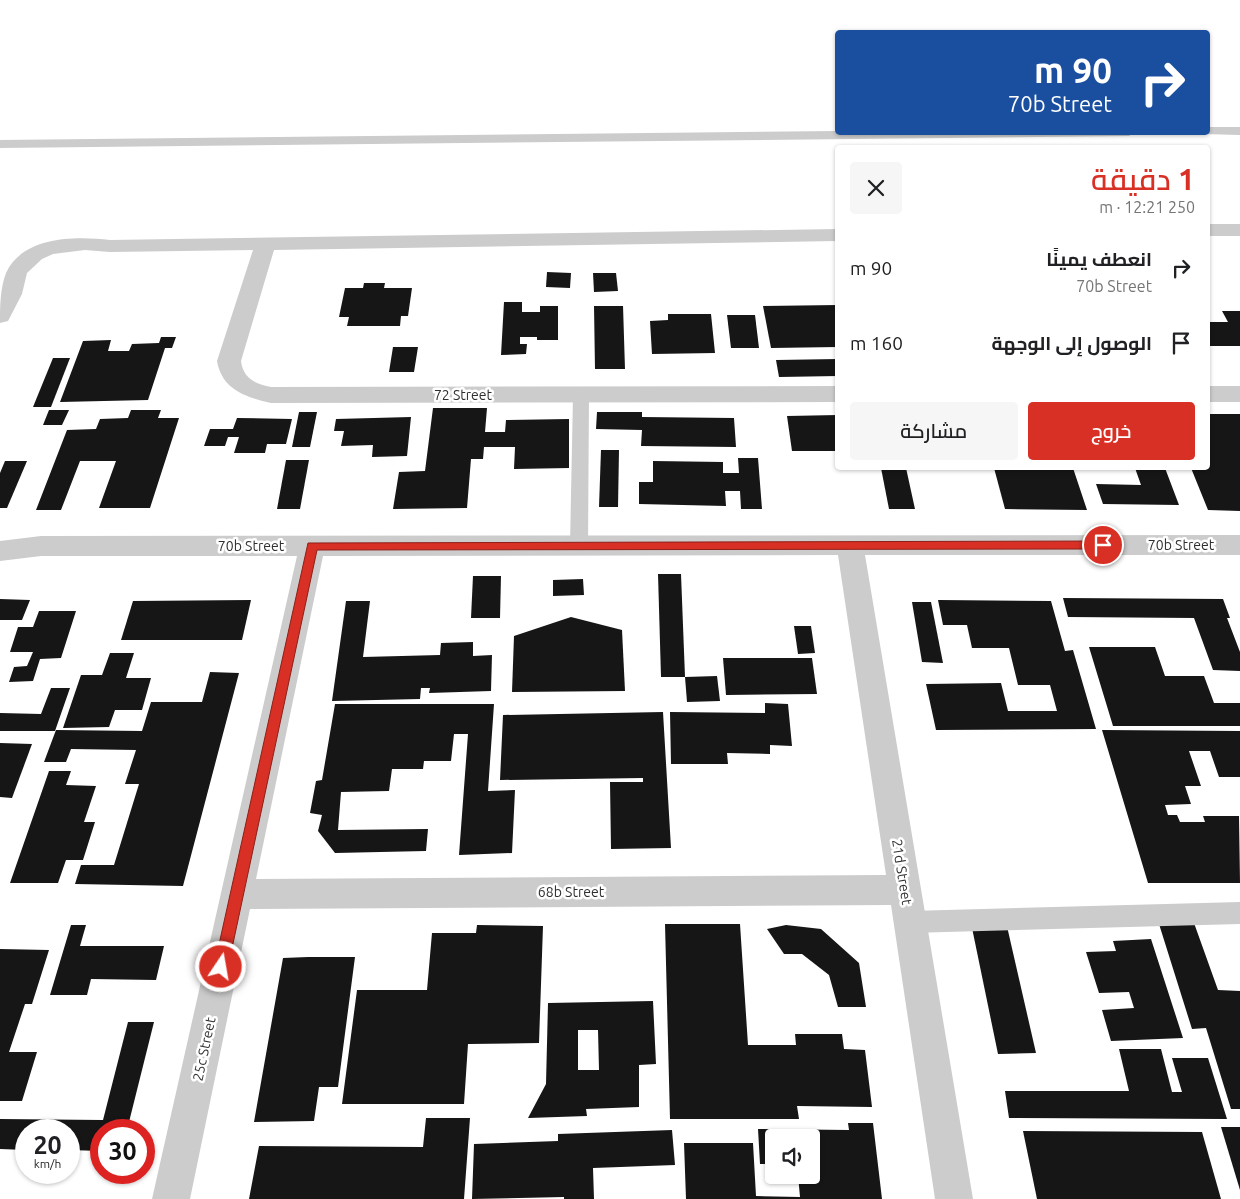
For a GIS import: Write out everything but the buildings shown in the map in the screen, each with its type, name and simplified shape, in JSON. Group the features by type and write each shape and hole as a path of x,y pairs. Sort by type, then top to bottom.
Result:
{"street":[{"path":"1210,230 1240,230"},
{"path":"0,316 12,292 25,278 53,261 70,254 110,246 835,235"},
{"name":"72 Street","path":"266,244 229,360 232,375 246,388 270,395 835,394"},
{"path":"1210,394 1240,394"},
{"name":"70b Street","path":"0,540 41,546"},
{"name":"21d Street","path":"850,545 954,1199"},
{"name":"70b Street","path":"0,551 41,546 1240,545"},
{"name":"25c Street","path":"171,1199 312,546"},
{"name":"68b Street","path":"237,894 905,890"}],"lane":[{"path":"1210,132 1240,131"},
{"path":"0,144 847,135"},
{"path":"579,546 581,395"},
{"path":"910,922 1240,914"}],"route":[{"path":"221,967 312,546 1103,545"}]}
